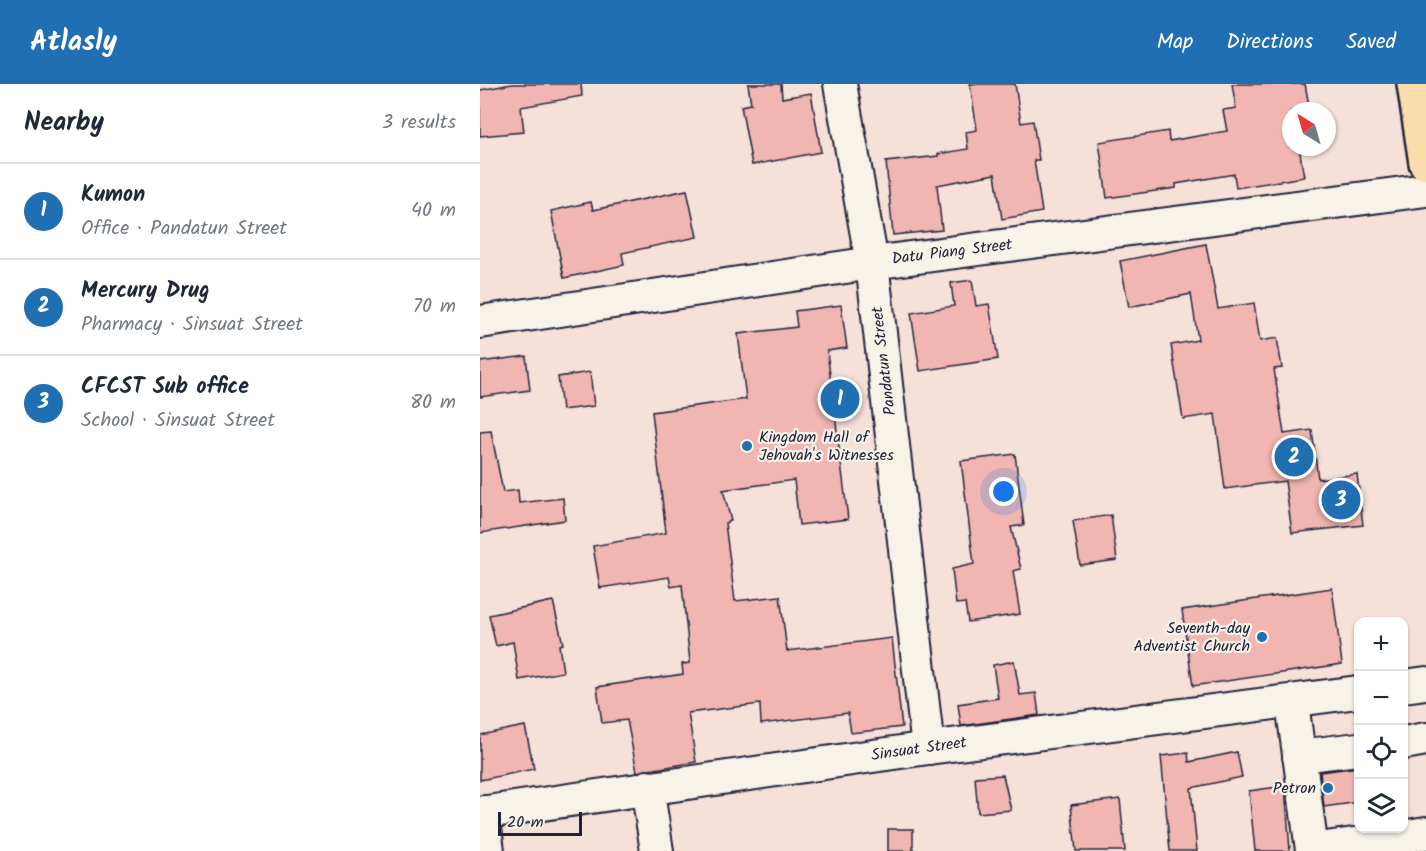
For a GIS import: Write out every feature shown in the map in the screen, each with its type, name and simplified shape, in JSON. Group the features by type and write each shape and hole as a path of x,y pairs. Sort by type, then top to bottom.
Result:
{"highway":[{"path":"1414,84 1426,163"}],"street":[{"name":"Pandatun Street","path":"840,84 872,263 928,748"},
{"name":"Datu Piang Street","path":"480,322 872,263 1426,190"},
{"path":"1408,685 1426,683"},
{"name":"Sinsuat Street","path":"481,813 647,787 928,748 1292,703 1354,693"},
{"path":"1292,703 1312,850 1395,833"},
{"path":"1408,742 1426,739"},
{"path":"1299,756 1354,750"},
{"path":"647,787 657,851"},
{"path":"481,813 488,851"},
{"path":"1408,833 1426,833"}],"building":[{"path":"512,84 581,84 582,96 521,107 524,132 480,136 480,90"},
{"path":"748,84 781,84 782,98 811,93 821,152 752,165 741,106 751,104"},
{"path":"970,84 1015,84 1021,123 1033,121 1039,160 1034,160 1042,212 1002,219 995,174 937,185 942,230 893,235 886,162 938,156 938,154 968,149 966,132 977,130"},
{"path":"1232,84 1305,84 1308,102 1282,102 1282,156 1300,156 1304,177 1236,188 1234,174 1176,184 1176,188 1107,198 1099,142 1168,131 1169,141 1227,131 1223,110 1236,108"},
{"path":"687,190 697,237 622,253 624,265 564,278 551,211 591,202 593,210"},
{"path":"1206,244 1218,309 1254,303 1260,341 1277,338 1282,368 1274,369 1284,434 1312,430 1318,479 1357,474 1363,525 1292,533 1285,481 1225,489 1215,414 1183,419 1171,345 1198,340 1191,294 1129,307 1120,261"},
{"path":"972,280 976,306 989,304 998,359 920,371 911,313 954,306 951,283"},
{"path":"841,305 847,348 827,351 848,519 799,525 794,480 723,490 731,521 725,523 735,601 780,596 787,651 892,638 902,727 851,733 848,713 761,724 760,704 688,713 696,762 637,772 627,720 602,723 597,687 683,674 682,664 690,663 682,585 671,587 669,577 600,588 593,546 666,533 652,412 746,399 738,334 797,327 795,311"},
{"path":"526,356 530,390 480,397 480,362"},
{"path":"590,372 594,406 562,410 558,377"},
{"path":"491,431 503,492 518,490 519,503 563,498 565,520 480,533 480,432"},
{"path":"1015,454 1024,525 1011,527 1021,569 1013,571 1020,614 968,622 965,603 956,604 952,569 974,564 961,461"},
{"path":"1111,515 1117,560 1080,565 1073,521"},
{"name":"Seventh-day Adventist Church","path":"1332,588 1342,664 1193,686 1182,610"},
{"path":"553,601 563,644 559,645 563,672 519,680 513,642 496,646 489,615"},
{"path":"1014,661 1020,695 1036,693 1039,715 961,726 958,704 998,698 993,665"},
{"path":"525,726 534,769 480,780 480,735"},
{"path":"1237,752 1242,777 1191,788 1197,851 1170,851 1161,756 1188,753 1189,762"},
{"path":"1354,768 1354,803 1324,807 1320,772"},
{"path":"1003,775 1011,810 978,813 975,777"},
{"path":"1285,786 1290,851 1255,851 1249,791"},
{"path":"1120,799 1125,851 1076,851 1071,805"},
{"path":"888,829 913,829 913,851 888,851"}],"place":[{"name":"Kumon","path":"840,399"},
{"name":"Kingdom Hall of Jehovah's Witnesses","path":"747,446"},
{"name":"Mercury Drug","path":"1294,457"},
{"name":"CFCST Sub office","path":"1341,500"},
{"name":"Seventh-day Adventist Church","path":"1262,637"},
{"name":"Petron","path":"1328,788"}]}
